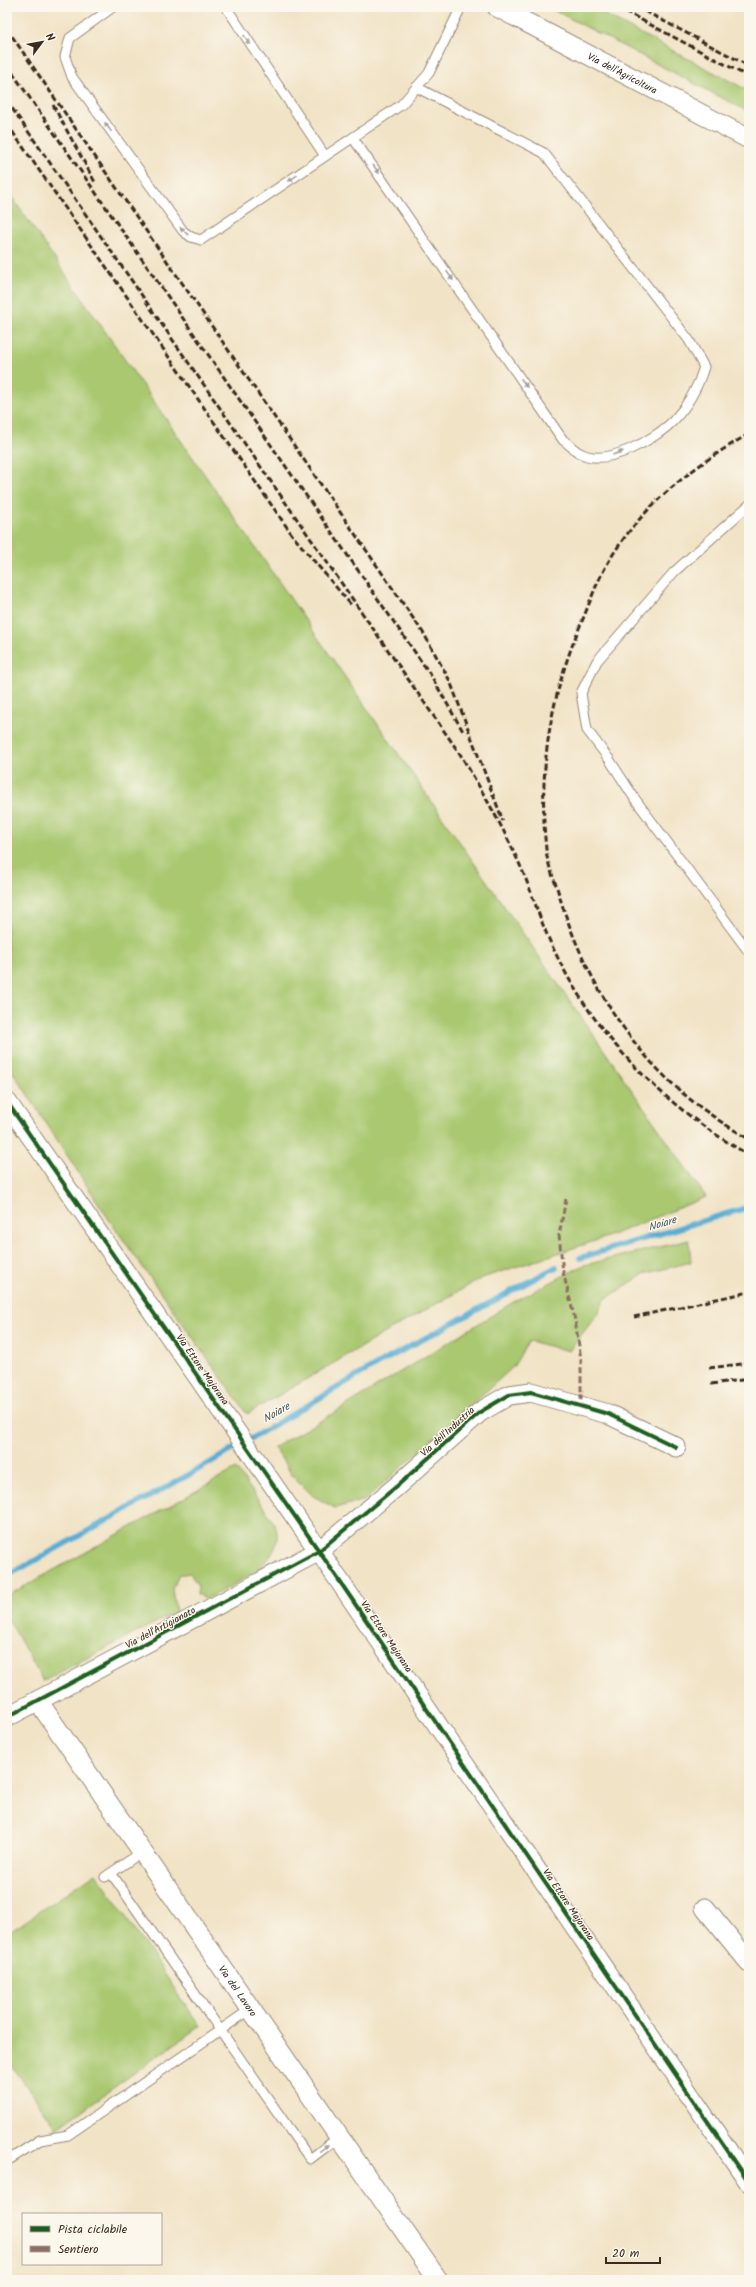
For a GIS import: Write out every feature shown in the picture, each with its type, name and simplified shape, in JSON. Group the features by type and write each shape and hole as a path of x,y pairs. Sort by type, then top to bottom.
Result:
{"street":[{"name":"Via dell'Agricoltura","path":"497,7 749,139"},
{"name":"Via Ettore Majorana","path":"7,1102 319,1551 749,2182"},
{"name":"Via dell'Industria","path":"319,1551 397,1486 480,1412 509,1395 532,1392 608,1414 676,1447"},
{"name":"Via dell'Artigianato","path":"7,1717 319,1551"},
{"name":"Via del Lavoro","path":"38,1701 438,2280"},
{"path":"705,1908 749,1962"}],"lane":[{"path":"113,7 70,38 66,58 72,77 183,231 191,237 201,240 400,105 429,73 461,7"},
{"path":"226,7 325,156"},
{"path":"353,138 563,440 581,454 605,458 642,444 673,420 698,387 704,367 689,340 544,153 416,87"},
{"path":"749,505 674,572 597,661 581,693 587,730 609,759 635,799 749,952"},
{"path":"142,1852 108,1875 220,2030 310,2159 339,2137"},
{"path":"7,2161 40,2140 68,2135 251,2009"}],"green space":[{"path":"548,7 590,7 749,91 749,112"},
{"path":"7,190 706,1197 607,1237 482,1278 247,1414 110,1221 7,1063"},
{"path":"689,1240 691,1262 644,1274 604,1300 599,1312 569,1351 529,1341 513,1367 365,1500 335,1508 313,1496 292,1475 274,1447 329,1416 515,1301 584,1265"},
{"path":"236,1469 264,1507 276,1528 277,1541 273,1552 265,1563 241,1580 206,1599 197,1594 198,1586 190,1573 179,1575 172,1589 176,1612 43,1681 7,1617 7,1596"},
{"path":"96,1873 200,2026 57,2128 7,2059 7,1934"}],"waterway":[{"name":"Noiare","path":"580,1258 749,1207"},
{"name":"Noiare","path":"7,1576 201,1468 381,1362 556,1267"}],"railway":[{"path":"617,7 749,77"},
{"path":"637,7 749,66"},
{"path":"7,29 424,634 450,681 503,821"},
{"path":"7,65 430,674 464,733"},
{"path":"7,101 460,754 506,835 524,874 544,929 571,982 590,1012 612,1041 636,1068 662,1092 689,1115 718,1136 749,1155"},
{"path":"53,105 96,184"},
{"path":"7,124 293,536 352,606"},
{"path":"749,434 707,460 648,509 632,528 604,570 580,626 561,680 549,735 545,763 544,792 546,849 550,867 581,953 609,1006 625,1030 663,1075 700,1107 749,1139"},
{"path":"634,1317 749,1292"},
{"path":"709,1368 749,1363"},
{"path":"711,1384 749,1379"}],"marked path":[{"path":"566,1199 559,1235 563,1272 575,1320 581,1359 581,1406"}],"cycle path":[{"path":"7,1102 319,1551 749,2182"},
{"path":"7,1717 319,1551 397,1486 480,1412 509,1395 531,1392 608,1414 676,1447"}]}
